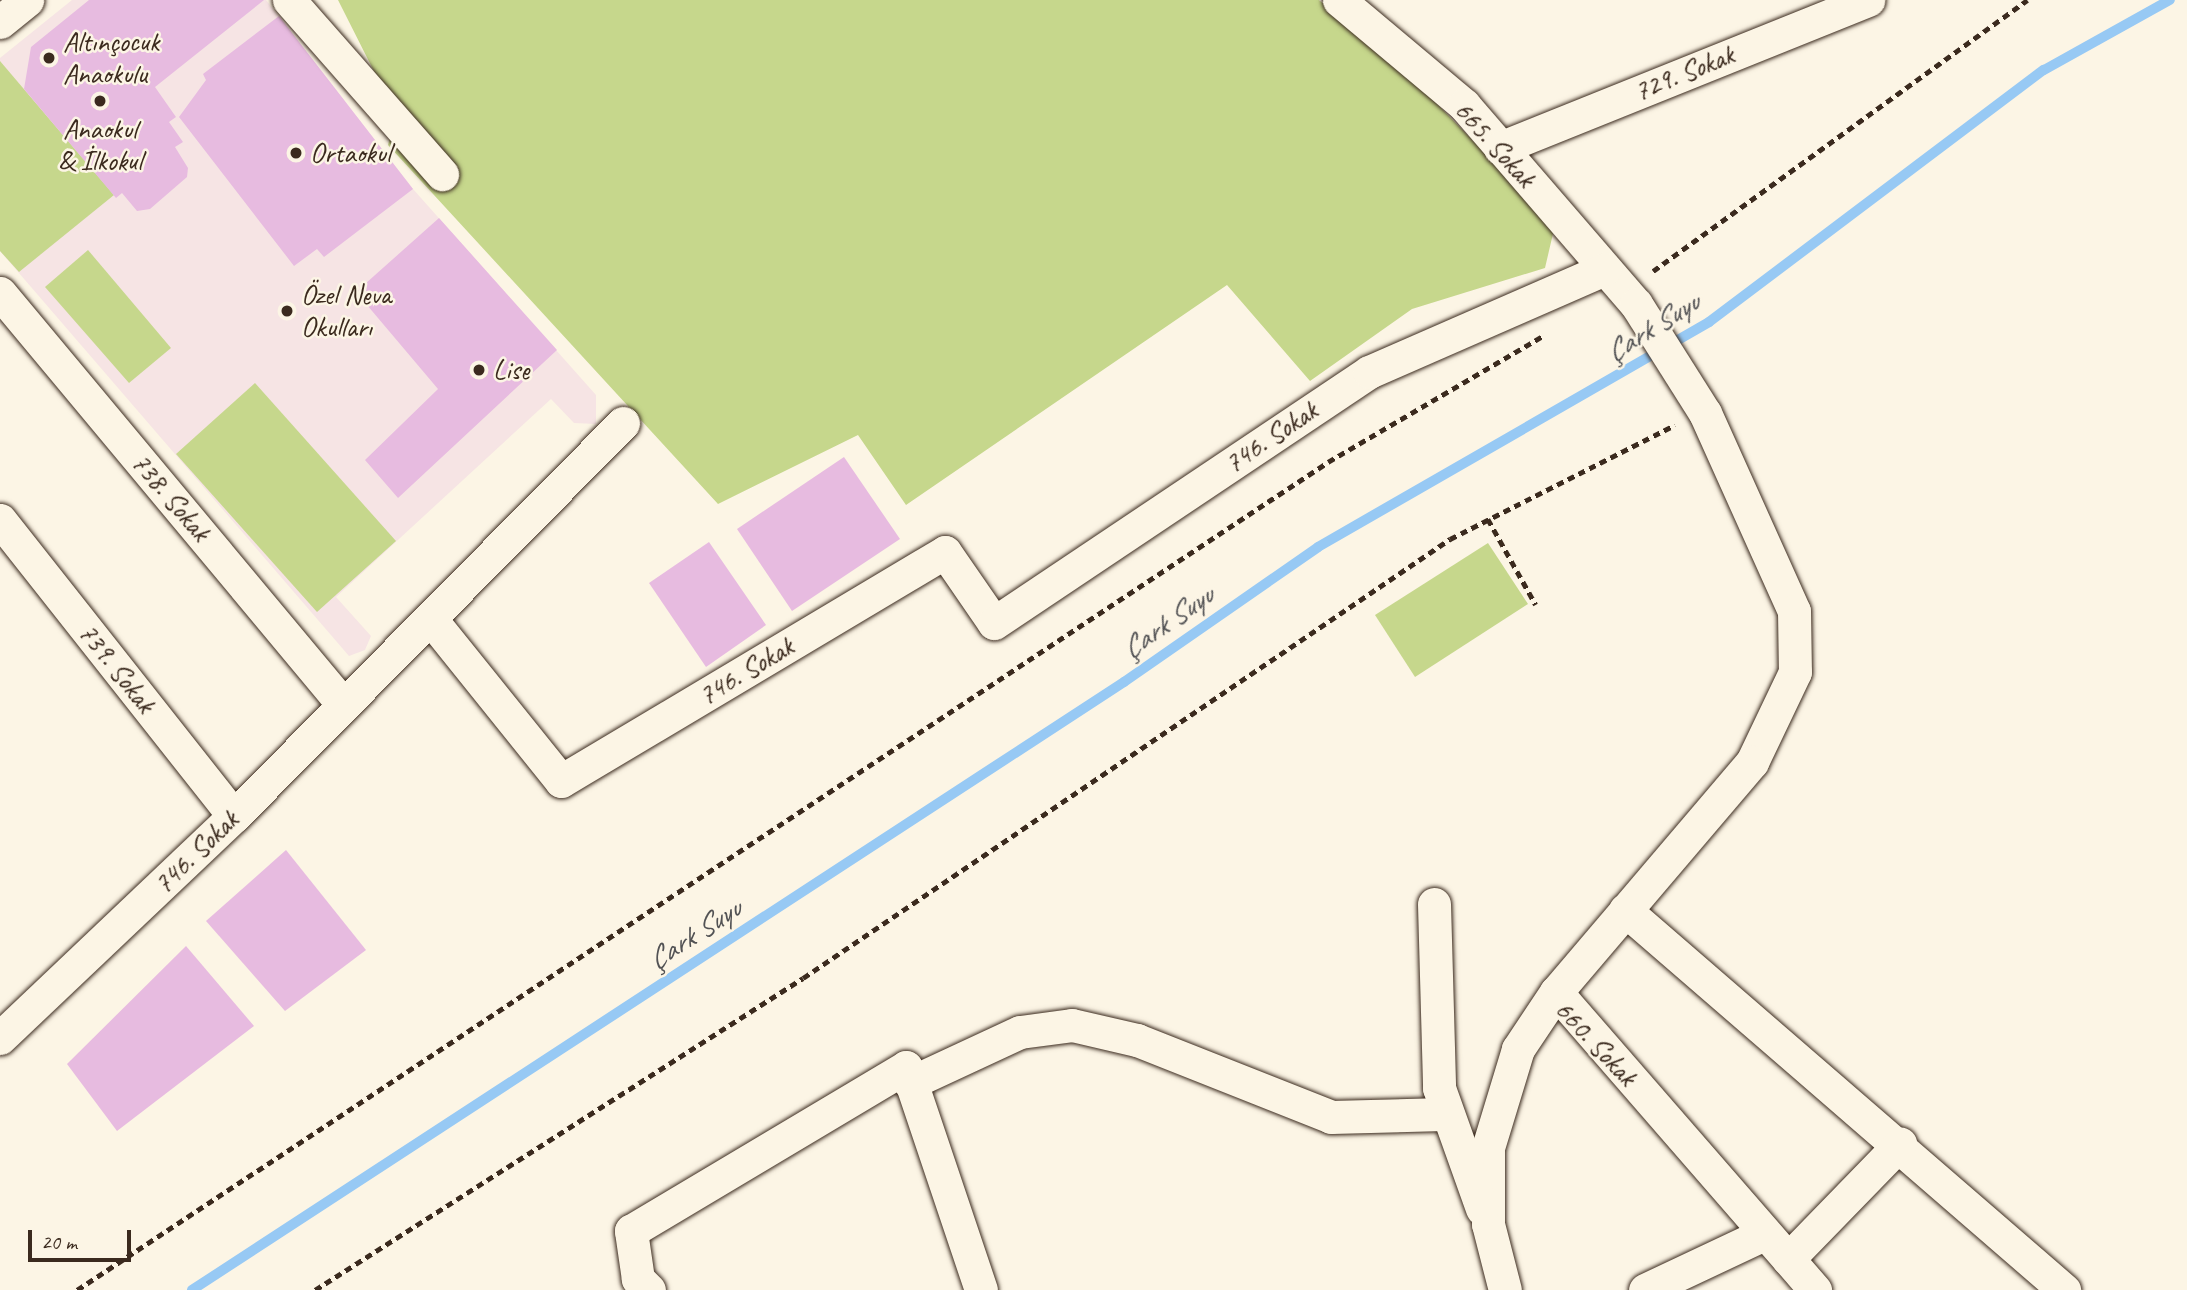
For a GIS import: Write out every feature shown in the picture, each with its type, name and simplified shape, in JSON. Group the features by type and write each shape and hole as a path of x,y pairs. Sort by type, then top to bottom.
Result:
{"street":[{"path":"0,22 27,0"},
{"path":"289,0 442,174"},
{"name":"665. Sokak","path":"1339,0 1464,105 1621,287 1698,403 1794,611 1795,672 1752,762 1556,992"},
{"name":"729. Sokak","path":"1500,148 1868,0"},
{"name":"746. Sokak","path":"3,1029 234,816 341,702 430,618 561,781 945,552 994,622 1369,372 1621,287"},
{"name":"738. Sokak","path":"0,293 341,702"},
{"path":"430,618 623,423"},
{"name":"739. Sokak","path":"0,520 234,816"},
{"path":"1434,904 1444,1114 1488,1224"},
{"path":"1625,910 1900,1144 2064,1290"},
{"name":"660. Sokak","path":"1505,1290 1488,1224 1489,1148 1518,1049 1556,992 1815,1290"},
{"path":"911,1083 1020,1032 1072,1025 1137,1040 1331,1117 1444,1114"},
{"path":"649,1290 638,1279 631,1231 906,1067 981,1290"},
{"path":"1788,1259 1900,1144"},
{"path":"1645,1290 1764,1234"}],"path":[{"path":"1621,287 2027,0"},
{"path":"78,1290 1328,462 1552,331"},
{"path":"315,1290 803,978 1488,519 1646,436 1698,403"},
{"path":"1488,519 1536,605"}],"shaded area":[{"name":"Özel Neva Okulları","path":"72,0 266,0 413,189 596,395 596,424 574,423 551,399 336,597 371,636 365,650 349,656 0,251 0,58"}],"green space":[{"path":"338,0 1319,0 1406,72 1555,225 1545,268 1412,309 1310,381 1227,285 906,505 858,435 718,504 388,145 396,115"},
{"path":"0,61 114,195 19,272 0,251"},
{"path":"88,250 171,348 129,383 45,287"},
{"path":"255,383 396,541 317,612 176,454"},
{"path":"1488,543 1528,604 1415,677 1375,615"}],"building":[{"name":"Anaokul & İlkokul","path":"89,0 264,0 155,87 176,117 169,122 183,142 175,147 188,168 187,177 150,209 137,211 122,193 116,198 24,89 31,47"},
{"name":"Ortaokul","path":"279,16 413,189 324,257 317,249 294,266 179,117 206,80 203,74"},
{"name":"Lise","path":"439,218 557,350 398,498 365,460 438,389 356,292"},
{"path":"844,457 900,539 792,611 737,529"},
{"path":"709,542 766,625 706,667 649,583"},
{"path":"286,850 366,950 285,1011 206,921"},
{"path":"186,946 254,1026 117,1131 67,1064"}],"waterway":[{"name":"Çark Suyu","path":"192,1290 1124,682 1318,547 1709,322 2044,70 2170,0"}],"place":[{"name":"Altınçocuk Anaokulu","path":"49,58"},
{"name":"Anaokul & İlkokul","path":"100,101"},
{"name":"Ortaokul","path":"296,153"},
{"name":"Özel Neva Okulları","path":"287,311"},
{"name":"Lise","path":"479,370"}]}
